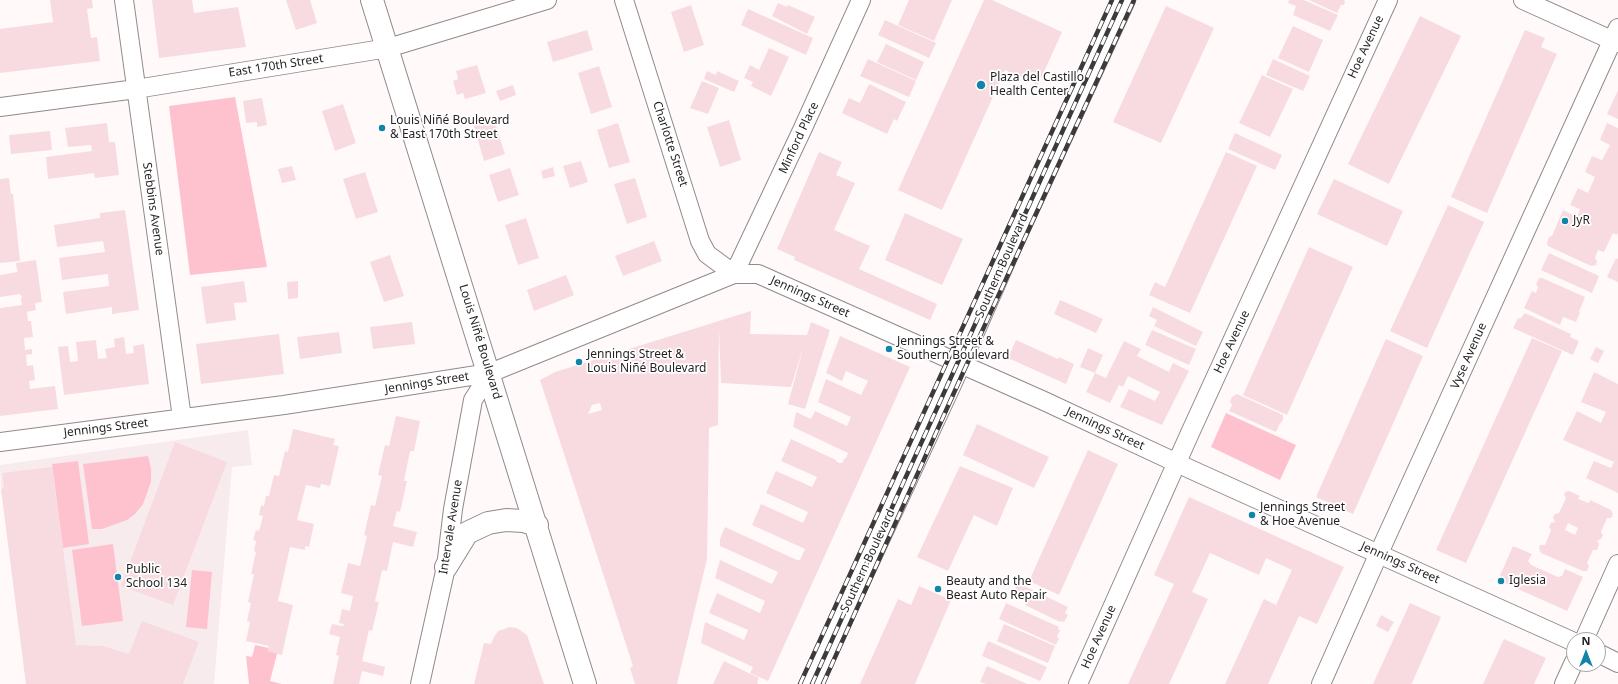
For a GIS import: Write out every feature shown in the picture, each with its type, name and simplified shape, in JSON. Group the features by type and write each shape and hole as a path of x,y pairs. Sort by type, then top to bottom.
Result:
{"street":[{"name":"Stebbins Avenue","path":"124,0 182,418"},
{"name":"Louis Niñé Boulevard","path":"372,0 490,374 585,684"},
{"name":"East 170th Street","path":"0,107 136,89 388,48 547,0"},
{"name":"Charlotte Street","path":"624,0 700,240 707,254 734,274"},
{"name":"Minford Place","path":"734,274 803,128 861,0"},
{"name":"Southern Boulevard","path":"811,684 1124,0"},
{"name":"Hoe Avenue","path":"1078,684 1177,462 1388,0"},
{"path":"1523,0 1616,37"},
{"name":"Vyse Avenue","path":"1321,684 1379,553 1616,37"},
{"name":"Jennings Street","path":"0,442 284,405 490,374 734,274 758,274 1044,400 1566,638"},
{"name":"Intervale Avenue","path":"420,684 446,567 453,509 473,400 490,374"},
{"path":"446,567 467,534 488,523 506,520 523,521 536,525"},
{"path":"1588,632 1618,564"},
{"path":"1606,657 1618,663"},
{"path":"1564,684 1569,672"}],"shaded area":[{"path":"235,97 267,267 190,275 169,106"},
{"path":"1226,413 1296,445 1280,480 1211,447"},
{"name":"Public School 134","path":"248,430 252,465 232,467 214,684 26,684 1,489 0,465"},
{"path":"148,456 151,469 151,482 143,504 135,514 127,520 102,529 92,529 83,464"},
{"path":"78,461 89,544 63,548 52,464"},
{"path":"113,544 123,621 82,626 72,550"},
{"path":"192,570 212,572 207,629 186,627"},
{"path":"255,645 278,650 270,681 282,684 249,684 246,656 252,657"}],"building":[{"path":"50,0 92,0 93,8 87,9 91,38 97,37 100,61 0,73 0,29 53,22"},
{"path":"152,0 192,0 194,13 238,7 246,47 159,58"},
{"path":"286,0 310,0 317,23 296,30"},
{"path":"909,0 952,0 934,41 898,25"},
{"path":"984,0 992,0 1062,32 1038,85 1005,70 942,210 898,190"},
{"path":"1289,0 1304,0 1338,15 1330,31 1293,15 1296,6 1288,3"},
{"path":"1309,0 1344,0 1345,2 1344,5 1341,5 1337,13"},
{"path":"778,3 787,7 788,5 815,17 807,34 772,16"},
{"path":"691,5 704,45 684,52 671,12"},
{"path":"1166,6 1214,28 1161,143 1113,122"},
{"path":"748,9 813,38 806,55 741,25"},
{"path":"1420,16 1461,36 1389,184 1348,164"},
{"path":"885,20 936,43 929,58 878,35"},
{"path":"1293,26 1323,40 1309,72 1278,58"},
{"path":"587,30 593,50 553,62 547,42"},
{"path":"1525,30 1545,38 1541,47 1557,54 1487,213 1451,197"},
{"path":"886,44 924,62 916,80 877,62"},
{"path":"769,48 789,57 771,96 751,86 753,82 744,78 750,65 759,70"},
{"path":"868,59 916,81 909,97 860,76"},
{"path":"1273,59 1310,76 1303,91 1266,75"},
{"path":"477,65 486,93 465,99 463,93 457,95 453,81 458,79 456,71"},
{"path":"599,66 612,107 591,114 578,73"},
{"path":"707,71 716,75 717,71 739,81 734,92 704,79"},
{"path":"1262,75 1293,89 1270,137 1239,123"},
{"path":"702,81 719,88 708,114 690,108"},
{"path":"869,84 906,102 897,121 894,119 887,134 842,113 849,98 860,103"},
{"path":"513,85 516,95 500,101 496,91"},
{"path":"1618,90 1618,119 1607,114"},
{"path":"262,98 267,125 257,127 257,122 246,123 243,101"},
{"path":"343,104 356,143 335,151 322,111"},
{"path":"493,117 505,154 484,161 473,123"},
{"path":"729,120 741,160 720,167 707,127"},
{"path":"107,123 109,142 115,142 119,175 95,178 94,173 48,179 46,157 92,151 91,145 68,147 65,128"},
{"path":"618,123 630,162 609,168 597,130"},
{"path":"1607,123 1618,128 1618,232 1617,235 1613,233 1604,252 1598,250 1595,258 1597,261 1596,265 1591,266 1548,246 1547,243 1549,237 1552,236 1563,210 1577,217 1580,209 1570,205 1578,188 1588,193 1595,177 1585,172 1592,156 1602,160 1610,145 1600,140"},
{"path":"50,131 52,150 11,154 9,135"},
{"path":"1235,133 1282,155 1275,170 1228,149"},
{"path":"819,152 842,162 836,175 855,183 834,230 870,246 859,269 937,304 930,320 794,260 795,257 777,249"},
{"path":"1226,152 1257,166 1190,313 1149,295 1155,282 1165,287"},
{"path":"581,161 588,182 570,188 563,166"},
{"path":"292,166 296,180 282,183 278,169"},
{"path":"553,167 555,176 543,179 541,171"},
{"path":"510,168 519,195 498,202 489,175"},
{"path":"365,172 378,212 356,219 343,179"},
{"path":"9,178 11,194 13,194 20,261 0,263 0,179"},
{"path":"635,178 647,217 627,224 614,184"},
{"path":"1334,179 1403,211 1387,246 1317,214"},
{"path":"1448,205 1484,222 1427,348 1390,331"},
{"path":"125,210 139,310 112,314 112,307 66,314 63,292 109,286 108,274 62,280 59,258 105,252 103,241 57,247 54,225 100,218 100,213"},
{"path":"905,213 963,239 942,285 885,260"},
{"path":"526,218 539,258 518,265 505,225"},
{"path":"654,241 662,261 623,276 615,256"},
{"path":"1309,247 1353,267 1287,415 1243,395"},
{"path":"1549,253 1599,276 1592,293 1541,270"},
{"path":"390,255 404,296 384,302 370,262"},
{"path":"1616,258 1618,259 1618,282 1607,277"},
{"path":"36,260 42,302 35,303 36,310 27,312 28,321 31,321 33,337 24,338 25,350 32,349 32,354 26,355 27,366 33,365 35,380 29,381 30,389 55,386 58,409 0,416 0,308 22,305 22,297 20,294 0,297 0,275 17,272 18,270 16,263"},
{"path":"566,275 574,295 534,311 527,290"},
{"path":"1539,278 1585,297 1576,322 1563,317 1560,325 1524,308 1532,291 1536,293 1538,287 1536,284"},
{"path":"244,281 247,302 234,303 236,320 206,324 201,287"},
{"path":"298,281 298,298 288,299 287,282"},
{"path":"1060,300 1103,319 1096,333 1054,314"},
{"path":"1153,307 1203,332 1196,346 1154,326 1157,320 1149,316"},
{"path":"751,311 750,334 807,335 811,322 830,330 805,409 788,404 804,345 791,387 721,383 719,328 718,425 709,428 707,559 677,684 635,684 630,668 633,666 540,380 555,372","holes":["600,403 602,410 588,414 592,405"]},
{"path":"1525,313 1571,334 1570,337 1579,341 1573,355 1513,328 1518,318 1520,319"},
{"path":"412,322 415,344 373,349 370,327"},
{"path":"1152,330 1196,349 1189,365 1145,345"},
{"path":"339,332 342,353 300,359 297,337"},
{"path":"279,334 284,374 201,384 196,344"},
{"path":"840,336 910,367 768,681 750,673 753,667 701,643 705,622 744,640 748,630 709,613 717,593 760,613 765,601 715,578 720,560 772,584 778,572 720,546 720,539 725,527 797,560 800,560 805,549 752,525 761,504 803,523 808,512 766,493 776,471 812,487 817,477 781,461 791,439 836,460 839,463 842,463 846,458 848,453 793,427 796,412 811,419 815,411 847,426 851,417 818,402 826,379 861,395 868,381 846,371 842,381 826,373"},
{"path":"124,337 126,354 134,353 133,346 144,344 149,384 64,395 58,347 68,346 70,362 78,361 76,342 96,340 98,359 107,358 105,349 115,347 114,339"},
{"path":"1532,338 1562,351 1466,563 1436,550"},
{"path":"1386,339 1423,356 1353,514 1316,497"},
{"path":"1016,340 1058,359 1059,357 1074,364 1066,384 1008,358"},
{"path":"1124,341 1141,349 1137,356 1169,372 1173,363 1189,371 1162,425 1120,407 1129,389 1155,401 1160,392 1128,376 1123,387 1119,385 1110,403 1086,392 1095,373 1106,378"},
{"path":"1596,347 1604,351 1598,363 1590,359"},
{"path":"1088,348 1103,355 1095,373 1080,367"},
{"path":"1594,372 1618,384 1618,493 1586,478 1594,461 1611,468 1614,462 1563,440 1577,411 1601,423 1606,412 1581,402"},
{"path":"1237,394 1283,415 1283,420 1276,432 1229,411 1232,405 1230,401 1232,397"},
{"path":"396,416 420,421 414,451 410,451 404,481 407,481 400,512 397,511 393,526 417,532 413,547 393,542 387,571 382,571 375,601 379,602 372,631 369,630 362,661 385,667 383,676 362,671 359,684 333,684 339,656 336,655 340,637 329,634 332,624 343,626 344,624 339,623 342,609 350,611 353,596 341,593 348,563 360,566 367,536 364,535 371,505 375,506 382,476 378,475 385,445 389,446"},
{"path":"977,424 1049,457 1034,488 963,455"},
{"path":"293,429 335,439 333,445 339,446 330,486 321,484 320,488 306,485 297,520 314,524 309,547 305,546 305,550 290,547 278,601 293,605 282,655 267,651 269,646 246,641 250,622 247,621 251,603 248,602 254,574 251,574 256,552 254,551 256,541 253,540 256,530 259,531 263,516 259,515 261,505 264,506 266,496 269,496 274,475 279,476 285,451 288,452"},
{"path":"175,442 227,462 173,605 121,586"},
{"path":"1088,450 1118,464 1059,595 1029,581"},
{"path":"960,466 1013,488 997,526 974,515 948,571 917,557"},
{"name":"Public School 134","path":"52,467 76,645 103,646 129,654 142,621 199,642 183,684 26,684 1,489 4,488 2,473"},
{"path":"1569,491 1580,496 1578,499 1589,503 1590,500 1611,510 1613,514 1611,518 1607,518 1601,532 1603,535 1601,539 1597,541 1599,544 1597,550 1593,550 1587,563 1589,566 1587,571 1583,571 1541,553 1539,548 1540,545 1545,545 1551,530 1549,527 1551,523 1555,522 1553,517 1555,514 1559,513 1566,498 1564,495 1565,492","holes":["1568,523 1578,528 1575,535 1565,530"]},
{"path":"1189,497 1344,567 1317,624 1299,616 1268,684 1225,684 1264,599 1276,605 1292,570 1266,558 1259,575 1210,553 1192,592 1208,599 1169,684 1128,684 1174,584 1154,575"},
{"path":"1513,546 1532,554 1528,561 1531,565 1558,577 1562,576 1565,569 1583,577 1567,611 1498,580"},
{"path":"1018,583 1068,607 1065,613 1068,615 1064,622 1060,622 1025,605 1028,599 1013,592"},
{"path":"919,586 951,600 915,684 860,684 898,599 911,605"},
{"path":"1006,603 1059,627 1058,629 1060,630 1057,637 1059,638 1056,645 999,619"},
{"path":"1410,603 1441,617 1412,683 1373,684"},
{"path":"1381,615 1394,622 1388,632 1376,626"},
{"path":"1004,624 1055,646 1048,663 997,641"},
{"path":"510,627 517,628 527,635 544,684 474,684 484,643 491,644 498,631"},
{"path":"1504,639 1546,658 1534,684 1483,684"},
{"path":"988,641 1047,667 1040,681 982,656"},
{"path":"724,661 759,678 757,682 758,684 713,684"},
{"path":"987,666 1027,684 986,684 980,682"}],"railway":[{"path":"800,684 1112,0"},
{"path":"812,684 1122,0"},
{"path":"823,684 962,375 1134,0"}],"place":[{"name":"Plaza del Castillo Health Center","path":"981,85"},
{"name":"Louis Niñé Boulevard & East 170th Street","path":"382,128"},
{"name":"JyR","path":"1565,221"},
{"name":"Jennings Street & Southern Boulevard","path":"889,349"},
{"name":"Jennings Street & Louis Niñé Boulevard","path":"579,362"},
{"name":"Jennings Street & Hoe Avenue","path":"1252,515"},
{"name":"Public School 134","path":"118,577"},
{"name":"Iglesia","path":"1501,581"},
{"name":"Beauty and the Beast Auto Repair","path":"938,589"}]}
